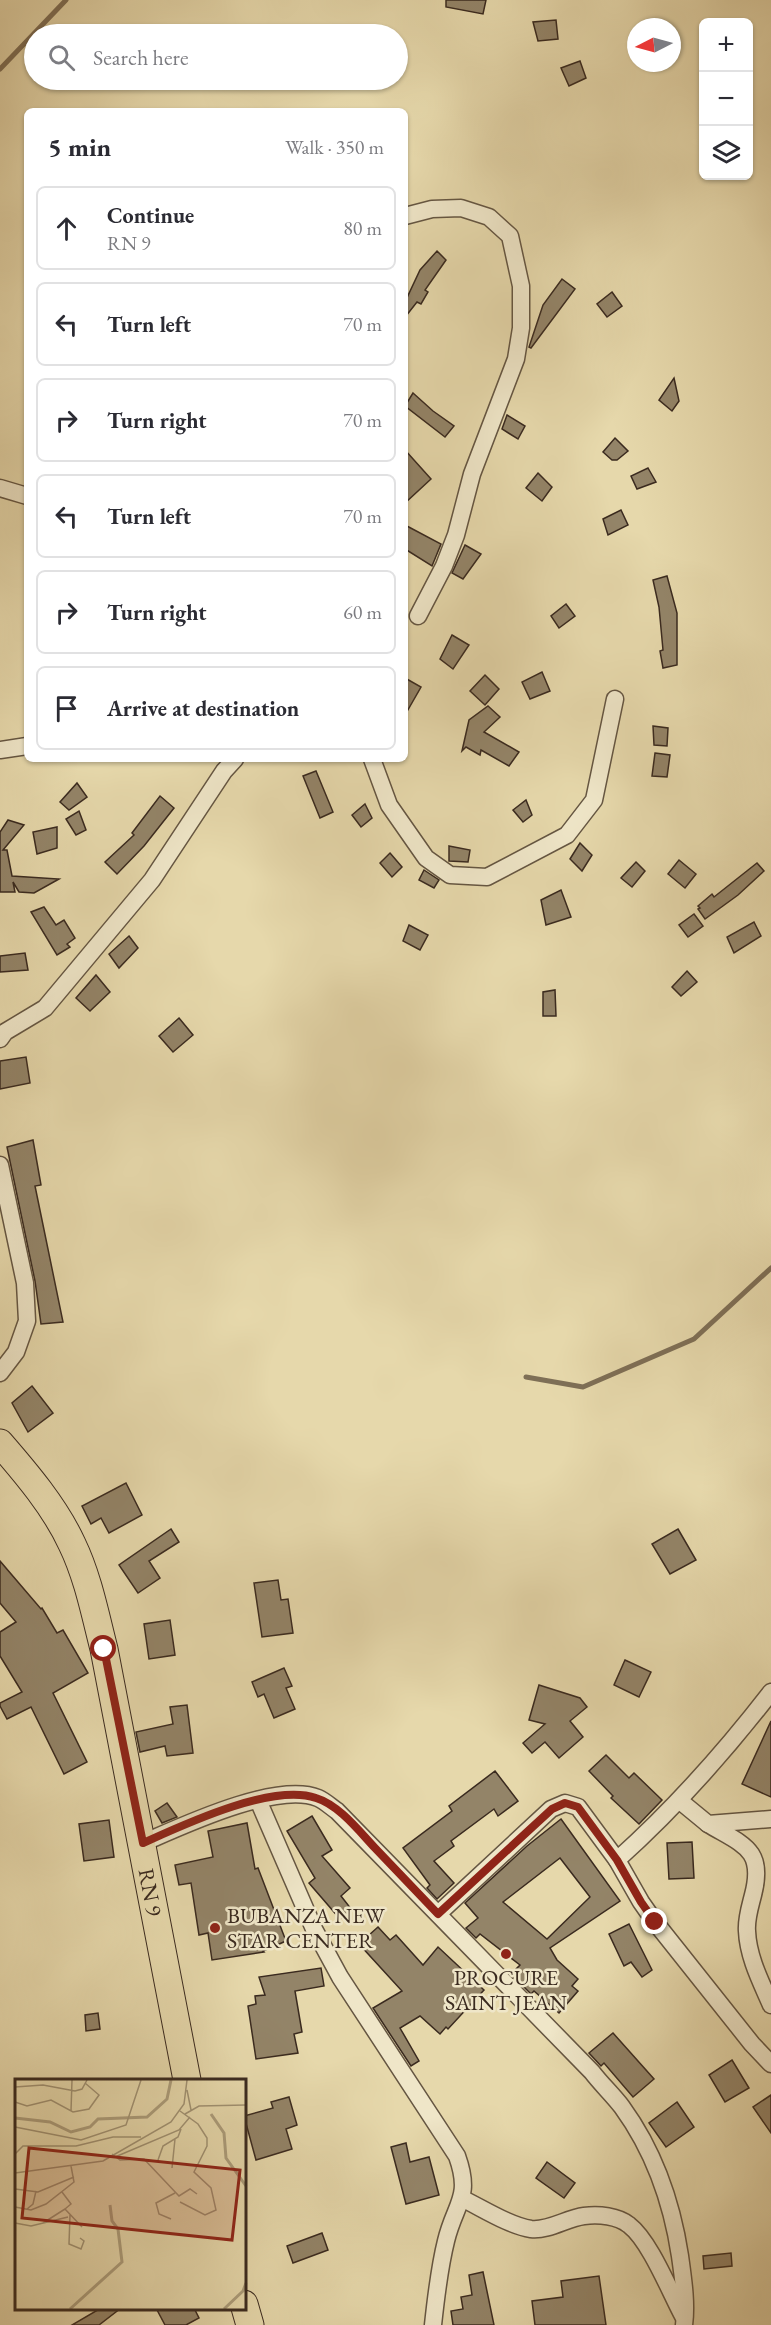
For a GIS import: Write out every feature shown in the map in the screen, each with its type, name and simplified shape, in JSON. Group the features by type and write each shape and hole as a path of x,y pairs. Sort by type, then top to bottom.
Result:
{"main road":[{"name":"RN 9","path":"0,1443 49,1505 72,1543 90,1592 104,1649 143,1843 187,2079"},
{"path":"246,2310 250,2325"}],"street":[{"path":"408,215 432,209 461,208 489,217 510,236 521,286 521,328 516,360 472,474 456,535 444,566 418,616"},
{"path":"0,488 24,495"},
{"path":"373,762 389,805 426,858 450,875 487,877 567,835 594,800 615,699"},
{"path":"0,750 24,746"},
{"path":"0,1039 5,1032 45,1008 61,990 152,880 232,762"},
{"path":"0,1165 25,1283 27,1321 16,1352 0,1373"},
{"path":"617,1860 680,1801 731,1743 771,1692"},
{"path":"143,1843 205,1817 258,1800 300,1794 318,1798 337,1811 592,2072 621,2107 644,2144 662,2181 676,2232 683,2278 684,2322"},
{"path":"258,1800 314,1929 340,1977 457,2156 464,2175 463,2199 453,2217 446,2241 435,2299 433,2325"},
{"path":"680,1801 708,1824 749,1849 756,1861 757,1878 748,1914 747,1931 750,1954 771,2005"},
{"path":"438,1914 552,1809 565,1803 578,1807 617,1860 655,1922 752,2044 771,2064"},
{"path":"708,1824 771,1819"},
{"path":"463,2199 512,2223 531,2229 552,2226 584,2216 608,2216 629,2224 646,2245 684,2322"}],"building":[{"path":"446,0 486,0 483,14 446,7"},
{"path":"556,20 558,39 538,41 533,22"},
{"path":"580,61 586,78 569,86 561,68"},
{"path":"437,251 446,260 425,290 428,292 421,304 417,302 408,313 408,296 420,270"},
{"path":"562,279 575,289 531,348 529,347 543,305"},
{"path":"612,292 622,306 607,317 597,304"},
{"path":"674,378 679,401 672,411 659,400"},
{"path":"413,393 454,426 445,437 408,408 408,401"},
{"path":"507,415 525,426 518,439 502,429"},
{"path":"615,438 628,451 617,460 612,460 603,452"},
{"path":"408,453 431,479 408,500"},
{"path":"648,468 656,482 637,489 631,476"},
{"path":"538,473 552,487 542,501 526,488"},
{"path":"621,510 628,525 608,535 603,519"},
{"path":"408,527 441,544 432,566 408,551"},
{"path":"465,545 481,554 463,579 452,573"},
{"path":"667,576 677,613 677,665 663,668 660,651 663,650 659,607 653,580"},
{"path":"566,604 575,616 559,628 551,616"},
{"path":"452,635 469,645 453,669 440,659"},
{"path":"542,672 550,691 530,699 522,682"},
{"path":"485,675 499,689 485,705 470,691"},
{"path":"408,680 421,687 408,710"},
{"path":"488,706 500,717 484,732 519,752 509,766 481,750 480,755 466,747 462,751 469,720"},
{"path":"653,726 668,728 667,746 654,745"},
{"path":"655,753 670,755 667,777 652,776"},
{"path":"316,771 333,812 320,818 303,776"},
{"path":"77,783 87,797 69,810 60,802"},
{"path":"160,796 174,808 144,846 117,874 105,862 134,835 132,833"},
{"path":"526,800 532,815 523,822 513,810"},
{"path":"365,804 372,818 361,827 352,815"},
{"path":"79,811 86,830 76,835 66,819"},
{"path":"8,820 24,825 3,850 7,850 12,876 59,879 34,893 19,892 13,882 15,892 0,892 0,832"},
{"path":"57,827 57,848 37,854 33,832"},
{"path":"580,843 592,855 582,871 570,859"},
{"path":"449,846 470,850 468,862 449,861"},
{"path":"390,853 402,867 392,877 380,863"},
{"path":"679,860 696,874 685,888 668,874"},
{"path":"636,862 645,871 632,887 621,878"},
{"path":"757,863 764,871 738,895 705,919 698,906 712,894 714,897"},
{"path":"424,870 439,880 434,888 419,880"},
{"path":"561,890 571,917 546,925 541,900"},
{"path":"44,907 56,925 64,920 75,938 67,944 70,947 57,955 31,912"},
{"path":"694,914 703,926 688,937 679,925"},
{"path":"754,922 761,936 734,953 727,937"},
{"path":"409,925 428,935 420,950 403,941"},
{"path":"129,936 138,948 119,968 109,954"},
{"path":"25,953 28,970 0,972 0,956"},
{"path":"687,971 697,982 681,996 672,987"},
{"path":"96,975 110,992 90,1011 76,998"},
{"path":"555,990 556,1016 543,1016 543,992"},
{"path":"179,1018 193,1035 173,1052 159,1036"},
{"path":"26,1057 30,1083 0,1089 0,1061"},
{"path":"33,1140 41,1185 35,1186 63,1322 41,1324 35,1281 7,1147"},
{"path":"32,1386 53,1413 28,1432 12,1403"},
{"path":"126,1483 142,1515 109,1533 101,1518 91,1524 82,1506"},
{"path":"171,1529 179,1542 149,1561 160,1578 138,1593 119,1565"},
{"path":"678,1529 696,1560 670,1574 652,1544"},
{"path":"0,1561 42,1608 57,1633 63,1630 88,1673 53,1693 87,1762 64,1774 31,1707 7,1719 0,1706 0,1703 22,1692 0,1656 0,1632 16,1622 0,1603"},
{"path":"278,1580 281,1600 288,1599 293,1633 262,1637 254,1583"},
{"path":"170,1620 175,1655 149,1659 144,1624"},
{"path":"625,1660 651,1672 639,1697 614,1685"},
{"path":"284,1668 292,1686 286,1688 295,1709 274,1718 264,1694 258,1697 252,1682"},
{"path":"539,1685 580,1698 587,1707 570,1721 583,1737 559,1758 545,1742 532,1753 523,1743 545,1724 529,1720"},
{"path":"187,1705 193,1753 167,1756 165,1746 140,1752 136,1732 173,1724 170,1707"},
{"path":"771,1721 771,1797 742,1784"},
{"path":"606,1755 629,1778 634,1773 662,1800 639,1824 611,1798 613,1796 589,1771"},
{"path":"495,1771 518,1801 498,1816 494,1809 451,1841 454,1846 434,1861 454,1883 437,1899 427,1888 430,1885 403,1848 452,1811 449,1806"},
{"path":"167,1803 177,1817 162,1823 155,1811"},
{"path":"312,1816 332,1850 322,1856 350,1888 341,1896 352,1910 340,1919 309,1883 315,1878 287,1831"},
{"path":"561,1819 620,1901 550,1948 557,1960 578,1979 572,1986 578,1991 559,2013 534,1991 531,1994 511,1974 520,1965 480,1934 476,1938 466,1928 478,1918 465,1903 527,1846","holes":["560,1858 590,1897 547,1939 503,1902"]},
{"path":"109,1820 114,1857 84,1861 79,1824"},
{"path":"247,1823 255,1869 258,1868 286,1941 264,1952 212,1960 208,1933 199,1935 191,1883 179,1885 175,1865 213,1857 208,1831"},
{"path":"692,1842 694,1878 669,1879 667,1843"},
{"path":"629,1924 652,1970 642,1977 631,1962 624,1966 609,1934"},
{"path":"378,1927 390,1940 396,1935 423,1965 438,1947 484,1990 448,2029 446,2027 440,2034 420,2016 400,2028 419,2061 411,2066 373,2008 402,1991 359,1944"},
{"path":"321,1968 324,1986 295,1991 302,2032 294,2034 298,2053 256,2059 248,2006 256,2004 255,1996 265,1995 259,1977"},
{"path":"98,2013 100,2029 86,2031 85,2015"},
{"path":"613,2033 654,2079 633,2097 604,2063 601,2066 589,2053"},
{"path":"732,2060 749,2088 725,2102 709,2075"},
{"path":"771,2095 771,2133 753,2107"},
{"path":"289,2097 297,2125 286,2129 292,2149 256,2160 246,2115 273,2108 271,2102"},
{"path":"677,2102 694,2127 666,2147 649,2123"},
{"path":"406,2143 410,2162 429,2157 439,2195 406,2204 391,2147"},
{"path":"547,2162 575,2183 564,2198 536,2178"},
{"path":"322,2233 328,2250 293,2263 287,2246"},
{"path":"731,2253 732,2266 704,2269 703,2256"},
{"path":"483,2272 494,2325 453,2325 451,2311 463,2309 461,2297 472,2295 469,2275"},
{"path":"599,2276 606,2325 535,2325 532,2301 563,2297 561,2281"},
{"path":"98,2310 118,2310 99,2325 72,2325"},
{"path":"157,2310 195,2310 199,2318 186,2325 165,2325"}],"waterway":[{"path":"43,24 66,0"},
{"path":"0,69 24,44"},
{"path":"526,1377 583,1387 694,1339 771,1268"}],"place":[{"name":"BUBANZA NEW STAR CENTER","path":"215,1928"},
{"name":"PROCURE SAINT JEAN","path":"506,1954"}],"route":[{"path":"104,1649 143,1843 178,1827 258,1800 280,1795 300,1794 318,1798 356,1828 438,1914 552,1809 565,1803 578,1807 617,1860 655,1922"}]}
